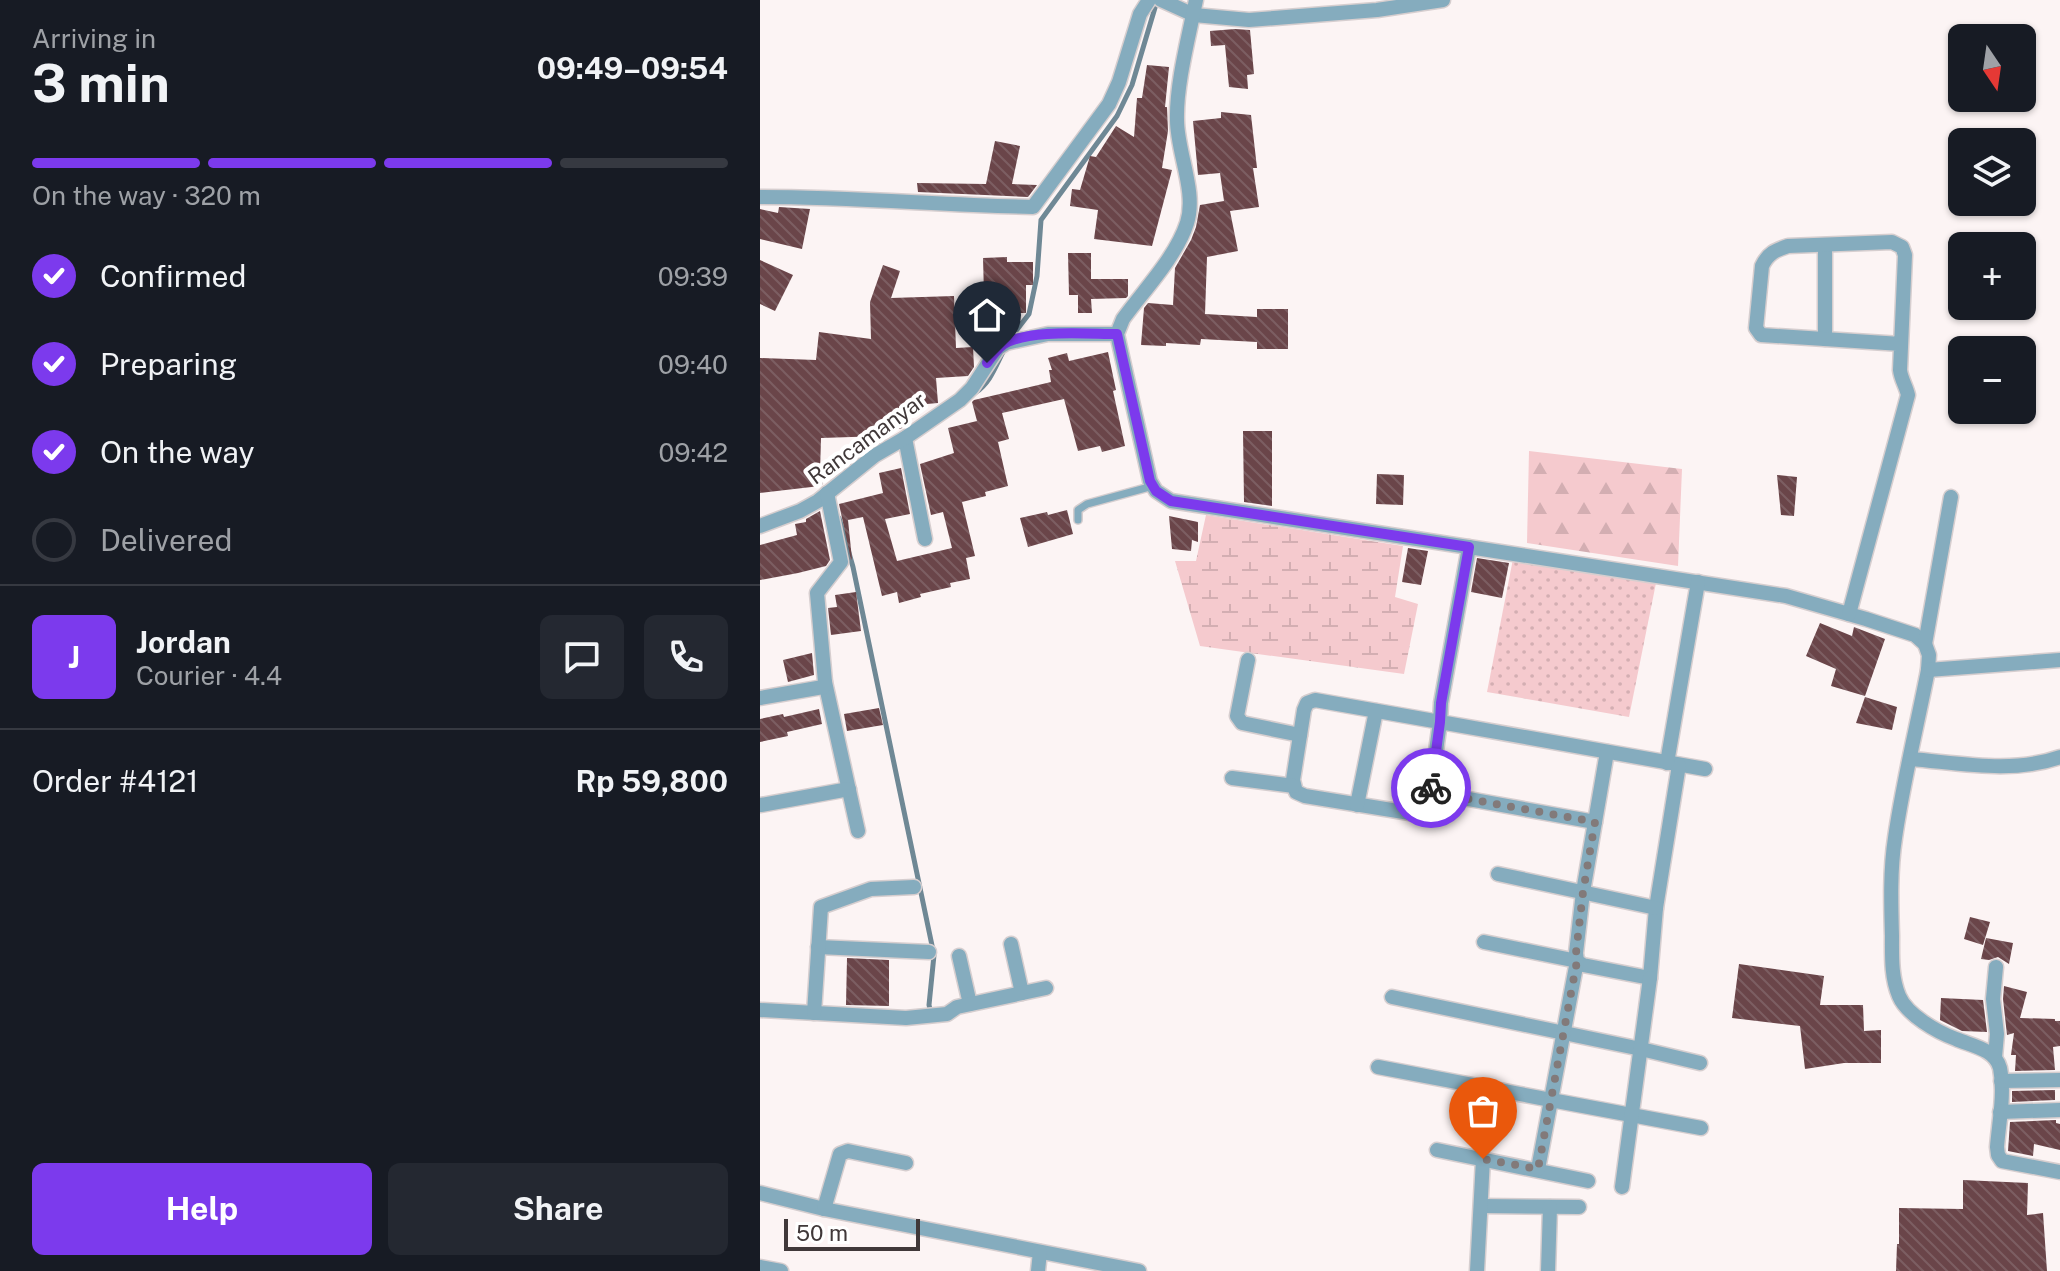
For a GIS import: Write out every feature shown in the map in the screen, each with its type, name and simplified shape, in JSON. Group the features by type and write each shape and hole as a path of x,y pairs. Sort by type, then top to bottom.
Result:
{"street":[{"path":"760,197 1037,205 1109,104 1140,14 1149,0"},
{"path":"1167,3 1249,20 1377,10 1443,0"},
{"path":"1195,7 1177,121 1190,201 1188,219 1181,238 1123,319 1117,334 1156,491 1171,501 1786,596 1915,635 1925,644 1929,655 1894,839 1890,889 1893,974 1898,995 1914,1016 1995,1057"},
{"path":"1849,614 1908,395 1901,378 1905,255 1902,247 1892,242 1788,246 1766,257 1762,266 1756,328 1761,335 1901,344"},
{"path":"1825,245 1825,339"},
{"name":"Rancamanyar","path":"760,526 800,511 874,456 967,395 998,348 1006,343 1048,334 1117,334"},
{"path":"905,438 925,539"},
{"path":"760,698 823,687 825,682 816,599 817,593 841,562 827,493"},
{"path":"1925,644 1951,497"},
{"path":"1469,547 1441,703 1440,722 1426,809 1416,814 1296,792 1294,786 1300,735 1307,703 1315,700 1440,722 1673,764 1705,769"},
{"path":"1622,1187 1698,582"},
{"path":"1248,660 1237,716 1242,723 1300,735"},
{"path":"1928,670 2060,660"},
{"path":"825,682 858,831"},
{"path":"1357,805 1376,711"},
{"path":"1538,1169 1577,961 1583,892 1607,752"},
{"path":"1911,759 2014,767 2040,764 2060,757"},
{"path":"1232,778 1294,786"},
{"path":"761,805 849,789"},
{"path":"1430,792 1595,822"},
{"path":"1498,874 1656,908"},
{"path":"814,1013 821,907 871,889 914,887"},
{"path":"1484,942 1650,978"},
{"path":"1011,944 1022,993"},
{"path":"818,947 929,952"},
{"path":"959,956 970,1004"},
{"path":"1996,967 1993,999 1997,1034 1995,1057 2001,1081 1998,1155 2002,1161 2060,1172"},
{"path":"760,1010 906,1018 947,1014 957,1007 1046,988"},
{"path":"1392,997 1700,1063"},
{"path":"1378,1067 1701,1128"},
{"path":"2001,1081 2060,1080"},
{"path":"2000,1112 2060,1110"},
{"path":"1437,1150 1588,1181"},
{"path":"824,1209 840,1154 848,1151 906,1163"},
{"path":"1477,1271 1483,1159"},
{"path":"760,1193 824,1209 1139,1271"},
{"path":"1482,1206 1579,1207"},
{"path":"1548,1271 1550,1207"},
{"path":"1038,1271 1040,1252"},
{"path":"760,1267 781,1271"}],"lane":[{"path":"1078,520 1078,510 1087,504 1153,486"}],"green space":[{"path":"1529,451 1682,469 1678,566 1527,543"},
{"path":"1206,515 1403,546 1395,597 1418,604 1404,674 1200,646 1175,561 1196,561"},
{"path":"1513,559 1656,583 1629,717 1487,692"}],"building":[{"path":"1250,30 1254,74 1247,75 1248,89 1229,87 1225,45 1211,46 1210,31"},
{"path":"1147,65 1169,67 1165,107 1168,131 1162,168 1172,170 1152,246 1094,239 1098,210 1070,206 1072,189 1080,190 1090,156 1096,157 1116,126 1134,137 1137,98 1142,98"},
{"path":"1221,112 1251,115 1257,168 1253,168 1259,207 1230,211 1238,251 1207,257 1205,314 1257,317 1257,309 1288,309 1288,349 1257,349 1257,342 1201,339 1200,345 1141,345 1144,308 1148,303 1173,305 1175,268 1191,240 1200,205 1224,201 1220,173 1198,175 1193,121 1221,118"},
{"path":"995,141 1020,146 1012,184 1037,185 1028,197 918,192 917,183 986,184"},
{"path":"779,207 810,209 802,249 760,239 760,209 778,213"},
{"path":"1068,253 1091,253 1091,279 1128,279 1128,296 1091,299 1092,313 1078,313 1078,295 1069,295"},
{"path":"1007,257 1007,262 1033,262 1033,285 1026,285 1026,313 1009,313 1010,332 994,338 984,294 983,258"},
{"path":"760,260 793,275 775,311 760,304"},
{"path":"883,265 900,271 891,298 954,296 956,348 973,347 974,367 968,376 936,378 938,403 904,406 904,427 900,429 882,429 882,436 821,438 820,473 823,473 823,484 820,486 760,493 760,358 816,360 819,332 871,339 870,302"},
{"path":"1108,352 1125,446 1102,452 1100,446 1078,451 1064,399 1002,413 1009,439 998,442 1008,486 962,502 975,556 966,558 970,579 950,583 951,587 920,594 921,597 899,603 897,592 882,596 863,517 848,520 851,560 839,504 883,493 879,473 901,468 910,514 885,519 897,561 952,548 943,512 931,515 920,464 954,453 948,428 977,421 974,400 1051,382 1049,370 1052,370 1048,358 1067,353 1069,361"},
{"path":"1243,431 1272,431 1272,506 1244,502"},
{"path":"1377,474 1404,475 1403,505 1376,504"},
{"path":"1777,475 1797,477 1794,516 1781,515"},
{"path":"1067,510 1073,534 1028,547 1020,518"},
{"path":"820,511 830,560 826,566 760,580 760,545 797,535 795,524 806,522"},
{"path":"1169,516 1198,522 1198,542 1192,540 1191,551 1172,549"},
{"path":"1408,548 1428,551 1421,585 1402,582"},
{"path":"1477,558 1509,563 1502,598 1471,592"},
{"path":"856,592 861,631 831,635 828,608 837,607 835,595"},
{"path":"1820,623 1852,636 1854,627 1885,639 1865,696 1831,686 1836,669 1806,656"},
{"path":"812,653 814,675 788,682 783,660"},
{"path":"1865,697 1897,707 1892,730 1856,723"},
{"path":"879,708 883,725 847,731 844,714"},
{"path":"819,709 822,724 760,742 760,719"},
{"path":"1970,917 1990,922 1983,945 1964,939"},
{"path":"1986,938 2013,943 2009,964 1998,957 1981,959"},
{"path":"847,958 889,960 889,1006 846,1005"},
{"path":"1739,964 1824,976 1820,1005 1863,1005 1864,1031 1881,1030 1881,1063 1844,1063 1805,1069 1800,1026 1732,1018"},
{"path":"2004,986 2027,992 2020,1018 2060,1021 2060,1046 2053,1047 2055,1070 2015,1071 2016,1055 2011,1055 2014,1033 2007,1035"},
{"path":"1941,998 1983,1000 1987,1032 1962,1031 1940,1020"},
{"path":"2055,1090 2055,1100 2012,1102 2012,1091"},
{"path":"2056,1120 2060,1124 2060,1150 2034,1144 2033,1156 2008,1151 2010,1122"},
{"path":"1963,1180 2028,1183 2027,1215 2043,1213 2047,1271 1896,1271 1899,1208 1963,1209"}],"waterway":[{"path":"1009,340 1029,314 1037,276 1041,220 1117,116 1132,85 1157,1"},
{"path":"975,393 988,380 1003,352"},
{"path":"839,518 853,567 934,955 929,1005 931,1013"}],"way so far":[{"path":"1431,788 1430,792 1595,822 1583,892 1577,961 1538,1169 1483,1159"}],"route":[{"path":"987,363 998,348 1016,339 1048,334 1117,334 1150,481 1156,491 1171,501 1469,547 1441,703 1431,788"}]}
